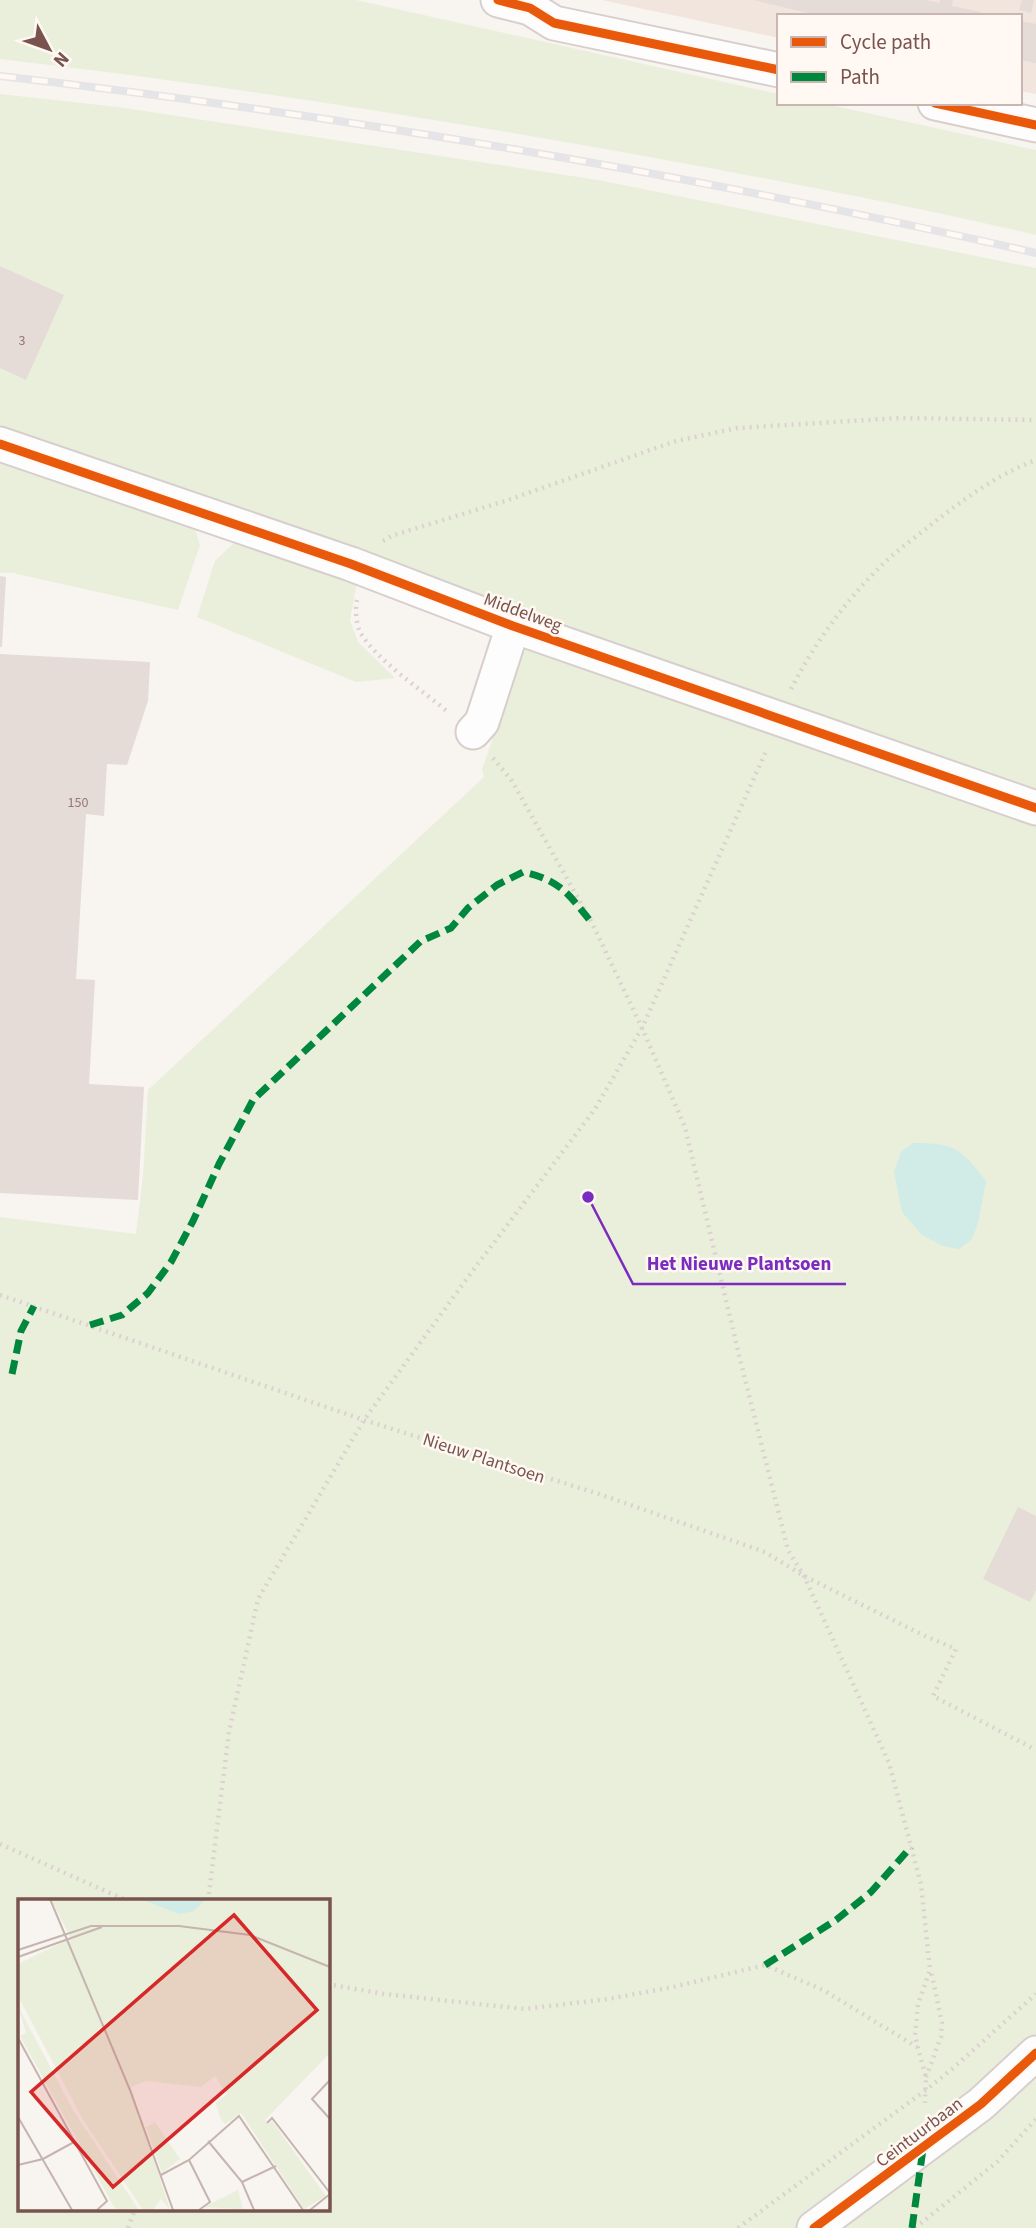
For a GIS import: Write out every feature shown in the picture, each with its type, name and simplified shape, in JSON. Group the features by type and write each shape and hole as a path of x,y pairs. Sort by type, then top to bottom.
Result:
{"street":[{"path":"498,0 530,8 554,23 777,70"},
{"path":"944,105 1036,125"},
{"name":"Middelweg","path":"0,444 1036,808"},
{"path":"473,732 482,722 513,626"},
{"name":"Ceintuurbaan","path":"814,2228 981,2104 1036,2053"}],"path":[{"path":"926,2078 942,2030 930,1970 920,1884 889,1763 804,1576 788,1550 685,1127 593,923 512,781 473,732 372,649 358,629 355,606 361,554 391,536 505,501 676,441 737,428 900,418 1036,420"},
{"path":"208,1899 229,1732 258,1599 364,1420 595,1109 642,1028 792,688 809,657 853,595 884,563 978,488 1012,469 1036,460"},
{"path":"0,1844 124,1899"},
{"path":"329,1984 384,1994 525,2009 608,1999 765,1965 823,1990 918,2047"},
{"path":"923,2149 926,2078 915,2036 918,2004 930,1970"},
{"path":"738,2228 926,2090 1036,1994"},
{"path":"915,2228 997,2162 1036,2119"},
{"path":"128,2228 135,2210"}],"shaded area":[{"path":"602,0 1036,0 1036,94 1022,91 1022,14 777,14 777,38"}],"green space":[{"path":"0,0 356,0 777,94 777,105 830,105 1036,150 1036,235 829,191 544,138 234,89 0,59"},
{"path":"0,94 118,107 598,180 1036,268 1036,2228 0,2228 0,1217 136,1234 143,1176 148,1090 484,777 482,770 534,619 0,429"},
{"path":"0,457 194,526 200,545 178,610 13,573 0,573"},
{"path":"236,541 357,582 350,620 358,642 395,678 356,682 197,617 215,561"}],"water":[{"path":"913,1143 938,1144 956,1150 970,1161 986,1181 972,1239 959,1249 943,1246 922,1235 902,1212 894,1172 901,1152"}],"building":[{"path":"754,0 926,0 939,3 940,0 953,0 952,6 981,12 980,14 812,14"},
{"path":"1022,0 1034,0 1031,13 1019,10"},
{"path":"1022,21 1036,24 1036,63 1022,60"},
{"path":"0,266 64,295 26,380 0,368"},
{"path":"0,576 6,577 2,647 0,647"},
{"path":"0,654 150,662 148,701 127,765 107,764 104,816 86,814 76,979 95,980 89,1084 144,1087 138,1200 0,1193"},
{"path":"1018,1507 1036,1516 1036,1590 1030,1602 983,1579"}],"railway":[{"path":"0,76 261,110 520,150 779,198 1036,253"}],"marked path":[{"path":"90,1325 122,1315 148,1293 171,1262 253,1100 421,941 451,928 468,908 497,885 523,872 555,884 592,923"},
{"path":"12,1374 21,1331 34,1306"},
{"path":"765,1965 836,1920 871,1892 911,1847"},
{"path":"912,2228 923,2149"}],"cycle path":[{"path":"498,0 530,8 554,23 777,70"},
{"path":"944,105 1036,125"},
{"path":"0,444 351,564 513,626 1036,808"},
{"path":"814,2228 981,2104 1036,2053"}],"place":[{"name":"Het Nieuwe Plantsoen","path":"588,1197"}]}
